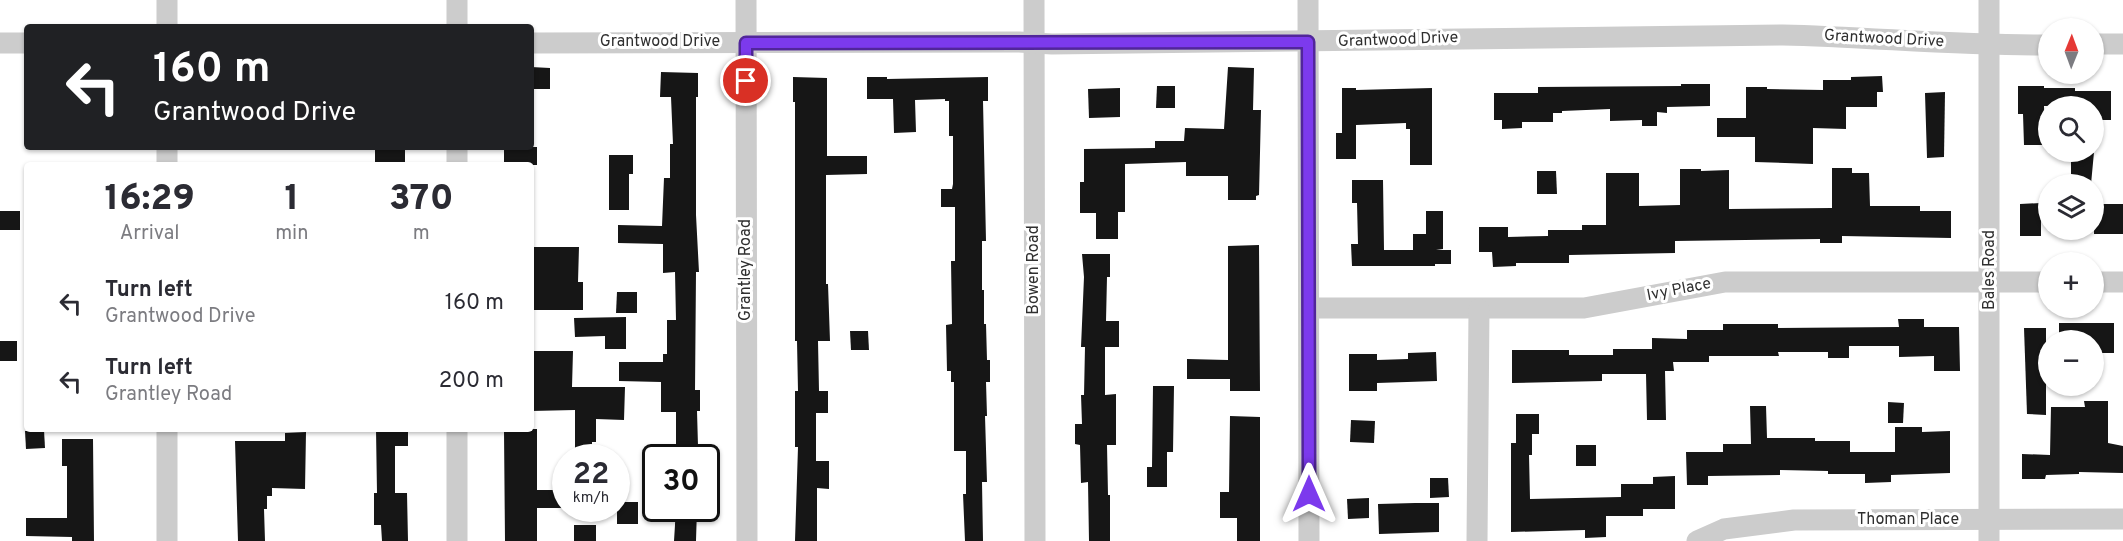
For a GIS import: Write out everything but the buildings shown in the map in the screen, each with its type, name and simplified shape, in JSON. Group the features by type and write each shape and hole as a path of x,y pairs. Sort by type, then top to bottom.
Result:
{"street":[{"path":"167,0 167,24"},
{"path":"457,0 457,24"},
{"name":"Grantley Road","path":"746,0 747,541"},
{"name":"Bowen Road","path":"1034,0 1035,541"},
{"path":"1308,0 1309,541"},
{"name":"Bales Road","path":"1989,0 1989,541"},
{"name":"Grantwood Drive","path":"534,43 1019,42 1033,44 1783,35 1989,45 2038,45"},
{"path":"0,43 24,43"},
{"path":"2104,44 2123,44"},
{"name":"Ivy Place","path":"1310,308 1584,308 1725,282 2038,282"},
{"path":"2104,282 2123,282"},
{"path":"1477,541 1479,309"},
{"path":"167,432 167,541"},
{"path":"457,432 457,541"},
{"name":"Thoman Place","path":"1697,541 1724,529 1794,520 2123,519"}],"route":[{"path":"746,81 746,43 1308,42 1309,494"}]}
